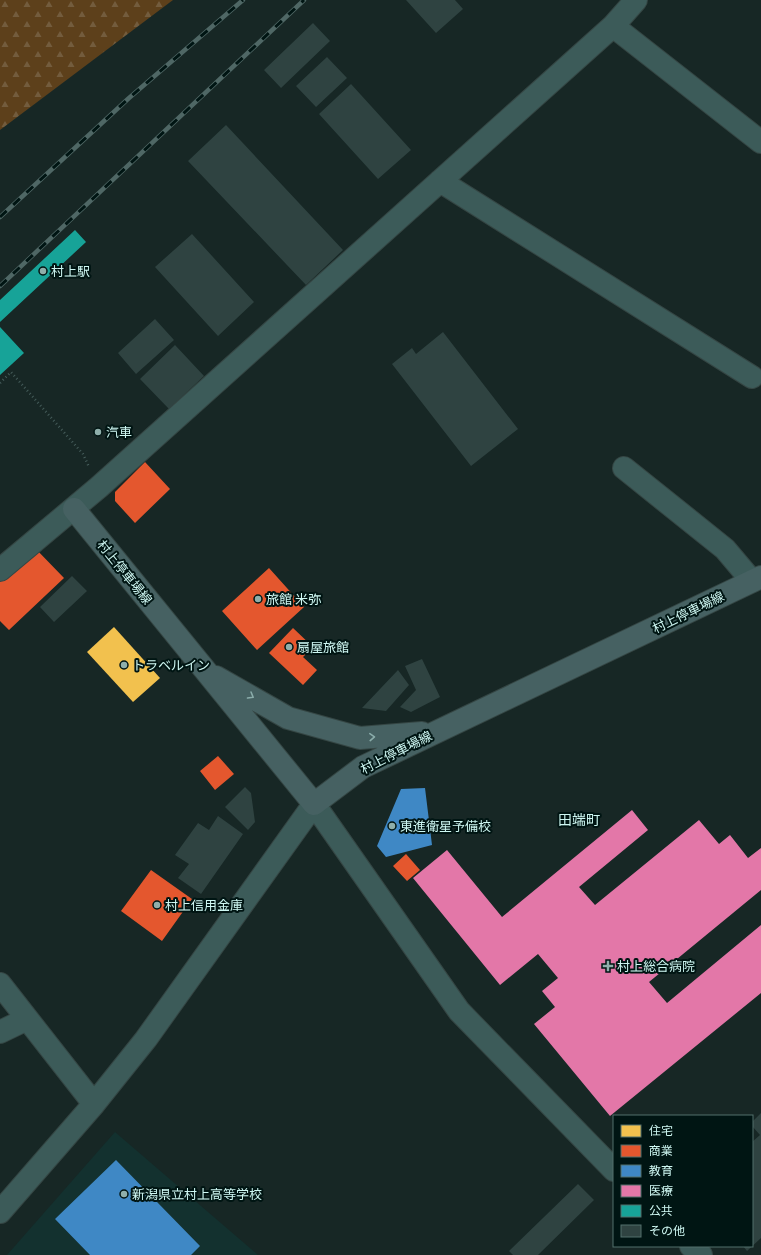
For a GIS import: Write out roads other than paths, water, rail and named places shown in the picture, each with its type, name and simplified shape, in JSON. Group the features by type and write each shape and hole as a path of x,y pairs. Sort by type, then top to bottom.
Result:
{"main road":[{"name":"村上停車場線","path":"74,509 314,804 363,767 756,579"},
{"path":"205,670 288,718 360,738 437,731"}],"street":[{"path":"0,570 99,487 613,26 636,0"},
{"path":"613,26 761,142"},
{"path":"440,181 752,377"},
{"path":"624,468 725,549 756,579"},
{"path":"0,1212 94,1104 146,1039 314,804 459,1011 613,1169"},
{"path":"0,984 94,1104"},
{"path":"0,1032 27,1019"},
{"path":"693,1247 701,1255"}],"railway":[{"path":"0,217 129,98 243,0"},
{"path":"0,286 304,0"}],"place":[{"name":"村上駅","path":"43,271"},
{"name":"汽車","path":"98,432"},
{"name":"旅館 米弥","path":"258,599"},
{"name":"扇屋旅館","path":"289,647"},
{"name":"トラベルイン","path":"124,665"},
{"name":"東進衛星予備校","path":"392,826"},
{"name":"村上信用金庫","path":"157,905"},
{"name":"村上総合病院","path":"608,966"},
{"name":"新潟県立村上高等学校","path":"124,1194"}],"district":[{"name":"田端町","path":"579,820"}]}
